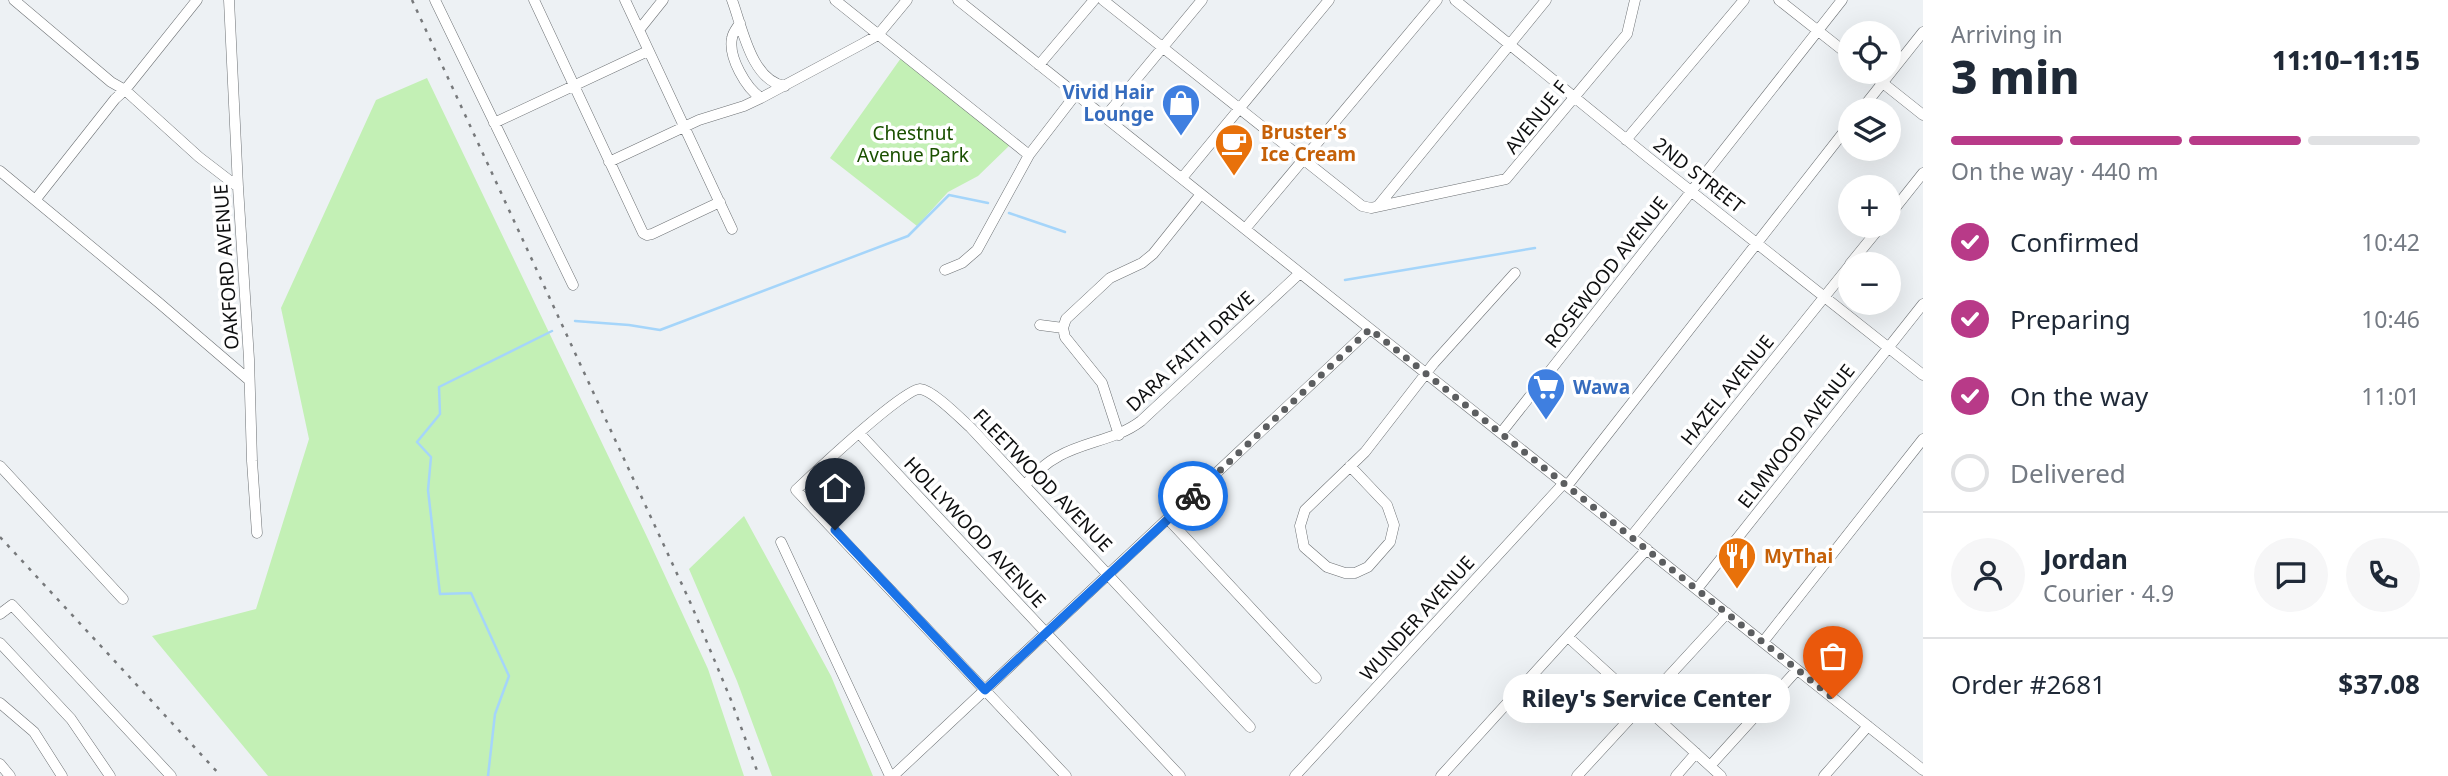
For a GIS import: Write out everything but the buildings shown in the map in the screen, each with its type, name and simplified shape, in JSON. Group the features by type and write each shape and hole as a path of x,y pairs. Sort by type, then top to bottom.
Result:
{"street":[{"path":"14,0 238,187"},
{"name":"OAKFORD AVENUE","path":"229,0 257,533"},
{"path":"435,0 573,285"},
{"path":"534,0 643,233 652,234 720,202"},
{"path":"625,0 732,229"},
{"path":"639,30 663,0"},
{"path":"733,0 746,44 756,62 777,84 785,86"},
{"path":"835,0 1029,155"},
{"path":"610,162 684,127 785,86 878,35 907,0"},
{"path":"1039,65 1094,0"},
{"path":"1103,0 1362,206 1371,208 1378,206 1546,0"},
{"path":"1105,117 1202,0"},
{"path":"1182,178 1329,0"},
{"path":"1245,229 1437,0"},
{"name":"2ND STREET","path":"1455,0 1923,375"},
{"name":"AVENUE F","path":"1378,206 1506,179 1627,34 1635,0"},
{"path":"1626,139 1744,0"},
{"path":"1779,0 1838,47"},
{"name":"ROSEWOOD AVENUE","path":"1502,433 1842,0"},
{"path":"36,199 125,90 190,2"},
{"path":"965,2 1039,65 1922,767"},
{"path":"740,23 732,38 732,53 752,93 761,98"},
{"path":"1901,60 1923,32"},
{"path":"494,122 648,51"},
{"path":"1871,98 1882,84"},
{"path":"1884,84 1923,115"},
{"path":"945,270 962,264 977,250 1029,155 1076,94"},
{"name":"WUNDER AVENUE","path":"1295,776 1565,484 1838,139"},
{"path":"0,171 249,380"},
{"path":"1901,201 1923,173"},
{"path":"1119,435 1102,383 1065,337 1063,328 1066,319 1110,278 1142,263 1153,254 1201,194"},
{"name":"HAZEL AVENUE","path":"1860,252 1871,238"},
{"name":"DARA FAITH DRIVE","path":"1025,485 1040,469 1058,456 1119,435 1141,421 1300,272"},
{"path":"1350,466 1387,505 1394,525 1390,542 1368,567 1355,573 1345,573 1331,570 1309,552 1301,540 1300,526 1309,505 1374,441 1426,373 1515,274"},
{"name":"HAZEL AVENUE","path":"1631,537 1838,279"},
{"name":"ELMWOOD AVENUE","path":"1697,589 1923,304"},
{"path":"1040,325 1063,328"},
{"path":"781,542 891,776 1370,329"},
{"name":"FLEETWOOD AVENUE","path":"859,433 900,398 918,388 928,391 971,428 1250,727"},
{"path":"859,433 796,490 1066,776"},
{"name":"HOLLYWOOD AVENUE","path":"859,433 1180,776"},
{"path":"1763,642 1923,439"},
{"path":"0,466 123,599"},
{"path":"1168,519 1316,678"},
{"path":"1441,776 1647,549"},
{"path":"0,614 12,605 171,776"},
{"path":"1577,776 1727,613"},
{"path":"1569,637 1721,776"},
{"path":"0,643 71,719 110,776"},
{"path":"1710,766 1797,670"},
{"path":"0,703 39,738 62,776"},
{"path":"1824,776 1868,726"},
{"path":"1676,776 1696,753"},
{"path":"0,764 10,776"}],"green space":[{"name":"Chestnut Avenue Park","path":"901,58 1010,145 978,176 948,192 917,226 830,158"},
{"path":"427,78 708,669 744,776 268,776 152,636 256,609 309,439 281,308 376,100"},
{"path":"744,516 831,676 873,776 772,776 737,681 689,569"}],"waterway":[{"path":"575,321 660,330 908,236 949,195 988,203"},
{"path":"1009,213 1065,232"},
{"path":"1345,280 1535,248"},
{"path":"488,776 495,714 509,676 471,593 440,594 428,490 431,457 417,442 440,414 439,387 552,331"}],"railway":[{"path":"412,0 691,604 759,776"},
{"path":"0,537 221,776"}],"way so far":[{"path":"1193,496 1370,329 1833,698"}],"place":[{"name":"Vivid Hair Lounge","path":"1181,137"},
{"name":"Bruster's Ice Cream","path":"1234,177"},
{"name":"Wawa","path":"1546,421"},
{"name":"MyThai","path":"1737,590"},
{"name":"Riley's Service Center","path":"1833,698"}],"route":[{"path":"835,530 985,690 1193,496"}]}
